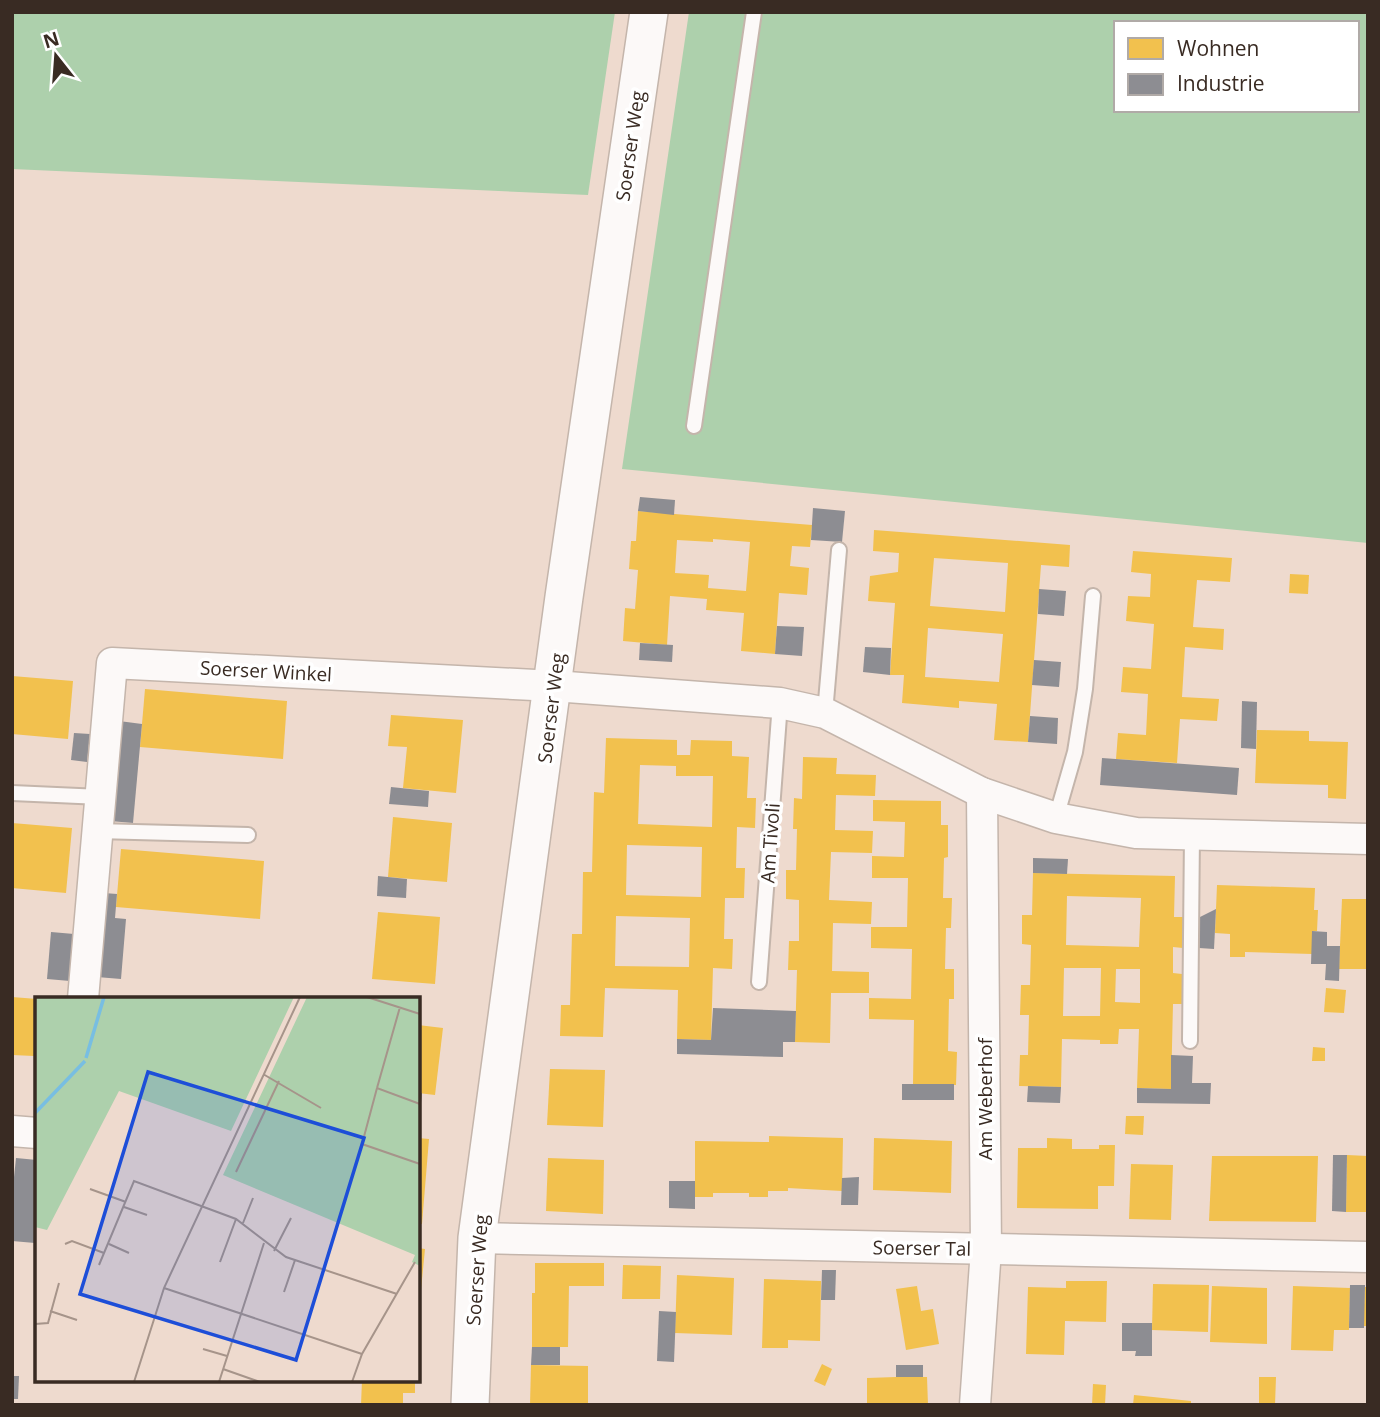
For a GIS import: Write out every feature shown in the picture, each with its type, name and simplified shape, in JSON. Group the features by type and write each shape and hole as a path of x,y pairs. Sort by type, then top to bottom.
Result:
{"street":[{"name":"Soerser Weg","path":"470,1405 477,1238 564,597 649,12"},
{"name":"Soerser Winkel","path":"83,997 112,663 554,686"},
{"path":"554,686 780,703 825,713 982,793 1056,818 1136,833 1368,839"},
{"name":"Am Weberhof","path":"975,1405 986,1249 982,793"},
{"path":"12,1131 35,1133"},
{"name":"Soerser Tal","path":"477,1238 1368,1257"}],"lane":[{"path":"694,426 754,12"},
{"path":"825,713 839,550"},
{"path":"1056,818 1075,752 1085,689 1093,596"},
{"name":"Am Tivoli","path":"759,982 780,703"},
{"path":"12,793 101,797"},
{"path":"97,831 248,835"},
{"path":"1190,1041 1192,834"}],"green space":[{"path":"12,12 615,12 588,195 12,169"},
{"path":"689,12 1368,12 1368,543 622,469"}],"building: Wohnen":[{"path":"638,511 812,525 810,547 792,546 790,566 809,568 807,595 779,593 775,654 741,651 744,613 706,610 707,599 670,596 667,645 623,641 625,608 635,609 638,570 629,569 631,541 636,541","holes":["677,540 750,542 746,591 708,588 709,575 675,573"]},
{"path":"874,530 1070,545 1069,567 1041,565 1028,742 994,740 997,704 959,701 959,708 902,703 904,675 890,675 895,603 868,601 870,576 898,572 899,553 873,551","holes":["934,558 1008,563 1005,612 930,606","928,628 1003,634 999,682 925,677"]},
{"path":"1133,551 1232,558 1230,582 1197,580 1193,627 1224,629 1223,650 1185,647 1182,697 1219,699 1217,721 1180,719 1177,763 1116,759 1118,733 1146,735 1148,694 1121,692 1123,667 1151,669 1154,624 1126,621 1128,596 1150,597 1151,574 1131,572"},
{"path":"1290,574 1309,575 1308,594 1289,593"},
{"path":"12,676 73,681 68,739 12,734"},
{"path":"145,689 287,701 283,759 140,747"},
{"path":"391,715 463,720 456,793 403,788 407,747 388,746"},
{"path":"1257,730 1309,731 1309,741 1348,742 1346,799 1328,798 1328,785 1255,783"},
{"path":"606,738 677,740 677,755 690,755 691,740 732,741 732,756 749,757 747,798 756,798 755,828 737,827 736,868 745,868 744,898 725,898 724,939 733,939 732,969 713,968 711,1040 677,1039 678,990 605,988 603,1037 560,1036 561,1005 570,1005 572,934 582,934 583,872 592,872 594,792 604,793","holes":["640,765 676,766 676,776 713,776 712,827 638,824","627,845 702,847 701,897 626,895","616,916 690,918 689,967 615,966"]},
{"path":"803,757 837,758 836,774 876,775 875,796 836,795 835,830 873,831 872,853 831,852 829,900 872,902 871,924 833,923 832,971 869,972 869,993 831,993 830,1043 795,1042 797,970 788,970 789,941 799,941 799,900 786,899 786,870 796,870 797,829 793,829 794,798 802,799"},
{"path":"873,800 941,801 941,825 948,825 948,857 944,858 943,898 952,898 951,928 946,928 945,969 954,969 954,999 949,999 948,1051 957,1052 956,1085 913,1084 914,1020 869,1019 869,998 911,999 912,949 871,948 871,927 907,927 908,878 872,878 872,856 904,857 905,822 873,821"},
{"path":"393,817 452,823 447,882 388,877"},
{"path":"12,823 72,828 66,893 12,888"},
{"path":"121,849 264,861 260,919 116,907"},
{"path":"1033,873 1175,876 1174,917 1184,917 1183,948 1173,947 1173,973 1182,974 1182,1004 1173,1004 1171,1089 1137,1088 1139,1029 1119,1029 1118,1044 1100,1044 1100,1040 1062,1039 1061,1087 1019,1086 1020,1055 1028,1055 1029,1015 1020,1015 1021,985 1030,985 1031,945 1022,944 1022,915 1032,915","holes":["1067,896 1141,898 1139,947 1066,945","1064,968 1101,968 1100,1016 1063,1016","1116,969 1140,969 1140,1003 1115,1002"]},
{"path":"1217,885 1315,888 1314,910 1318,910 1317,931 1312,931 1312,954 1245,952 1245,957 1230,957 1230,934 1215,933"},
{"path":"1342,899 1368,899 1368,969 1339,969"},
{"path":"378,912 440,917 435,984 372,979"},
{"path":"1326,988 1346,990 1344,1013 1324,1012"},
{"path":"12,997 35,999 34,1056 12,1055"},
{"path":"420,1025 443,1028 435,1095 420,1093"},
{"path":"1313,1047 1325,1048 1325,1061 1312,1061"},
{"path":"550,1069 605,1070 603,1127 547,1125"},
{"path":"1126,1116 1144,1116 1143,1135 1125,1134"},
{"path":"769,1136 843,1138 842,1191 788,1188 788,1191 768,1191 768,1197 749,1197 749,1193 713,1193 713,1197 695,1197 695,1141 769,1142"},
{"path":"420,1138 429,1139 420,1224"},
{"path":"874,1138 952,1141 951,1193 873,1190"},
{"path":"1047,1138 1072,1139 1072,1149 1099,1149 1099,1145 1115,1145 1114,1186 1098,1186 1098,1209 1017,1208 1018,1148 1047,1148"},
{"path":"1347,1155 1368,1156 1368,1212 1346,1212"},
{"path":"1212,1156 1318,1156 1316,1222 1209,1221"},
{"path":"548,1158 604,1160 603,1214 546,1211"},
{"path":"1131,1164 1173,1165 1171,1220 1129,1219"},
{"path":"420,1248 425,1249 420,1300"},
{"path":"535,1263 604,1263 604,1286 569,1286 568,1347 532,1347"},
{"path":"623,1265 661,1266 660,1299 622,1299"},
{"path":"677,1275 734,1278 732,1335 675,1333"},
{"path":"764,1279 821,1281 820,1341 788,1340 788,1348 762,1348"},
{"path":"1066,1281 1107,1281 1106,1322 1065,1321 1064,1355 1026,1354 1028,1287 1066,1288"},
{"path":"1153,1284 1209,1285 1208,1332 1152,1330"},
{"path":"917,1286 921,1311 933,1309 939,1344 906,1350 896,1289"},
{"path":"1212,1286 1267,1288 1267,1344 1210,1342"},
{"path":"1293,1286 1350,1288 1349,1330 1334,1330 1333,1351 1291,1350"},
{"path":"1365,1287 1368,1287 1368,1326 1363,1326"},
{"path":"822,1364 832,1369 825,1386 814,1381"},
{"path":"531,1365 588,1366 588,1405 530,1405"},
{"path":"927,1377 928,1405 867,1405 867,1378"},
{"path":"1259,1377 1276,1377 1275,1405 1259,1405"},
{"path":"362,1382 415,1382 415,1393 403,1393 403,1405 361,1405"},
{"path":"1093,1384 1106,1385 1105,1405 1092,1405"},
{"path":"1134,1395 1191,1401 1191,1405 1133,1405"}],"building: Industrie":[{"path":"640,497 675,500 674,515 638,511"},
{"path":"813,508 845,511 842,542 811,540"},
{"path":"1039,589 1066,591 1064,616 1038,614"},
{"path":"777,626 804,627 802,656 775,654"},
{"path":"640,643 673,645 672,662 639,660"},
{"path":"865,647 891,648 890,675 863,672"},
{"path":"1034,660 1061,662 1059,687 1032,685"},
{"path":"1242,701 1257,702 1256,749 1241,748"},
{"path":"1030,716 1058,718 1057,744 1028,742"},
{"path":"119,721 142,724 133,823 110,821"},
{"path":"74,733 90,734 87,762 71,760"},
{"path":"1102,758 1239,768 1237,795 1100,785"},
{"path":"391,787 429,791 428,807 389,804"},
{"path":"1033,858 1068,859 1067,874 1033,873"},
{"path":"378,876 407,879 406,898 377,896"},
{"path":"104,893 117,894 115,918 126,919 121,979 97,977"},
{"path":"1216,909 1214,949 1199,948 1200,917"},
{"path":"1312,931 1327,932 1327,946 1340,946 1339,981 1325,980 1326,964 1311,964"},
{"path":"51,932 74,934 70,981 47,979"},
{"path":"713,1008 796,1011 795,1042 783,1042 783,1057 677,1054 677,1039 711,1040"},
{"path":"1171,1055 1193,1056 1192,1083 1211,1083 1210,1104 1137,1103 1137,1088 1171,1089"},
{"path":"902,1084 954,1084 954,1100 902,1100"},
{"path":"1028,1086 1061,1087 1060,1103 1027,1102"},
{"path":"1333,1155 1347,1155 1346,1212 1332,1211"},
{"path":"16,1158 35,1160 35,1243 12,1241 12,1196"},
{"path":"859,1177 858,1205 841,1205 842,1178"},
{"path":"669,1181 695,1181 695,1209 669,1208"},
{"path":"822,1270 836,1270 835,1300 821,1300"},
{"path":"1350,1285 1365,1285 1364,1328 1349,1328"},
{"path":"659,1311 676,1312 674,1362 657,1361"},
{"path":"1122,1323 1152,1323 1152,1356 1135,1356 1136,1351 1122,1351"},
{"path":"532,1347 560,1347 560,1365 531,1365"},
{"path":"896,1365 923,1365 923,1377 896,1377"},
{"path":"12,1376 19,1376 18,1399 12,1399"}]}
